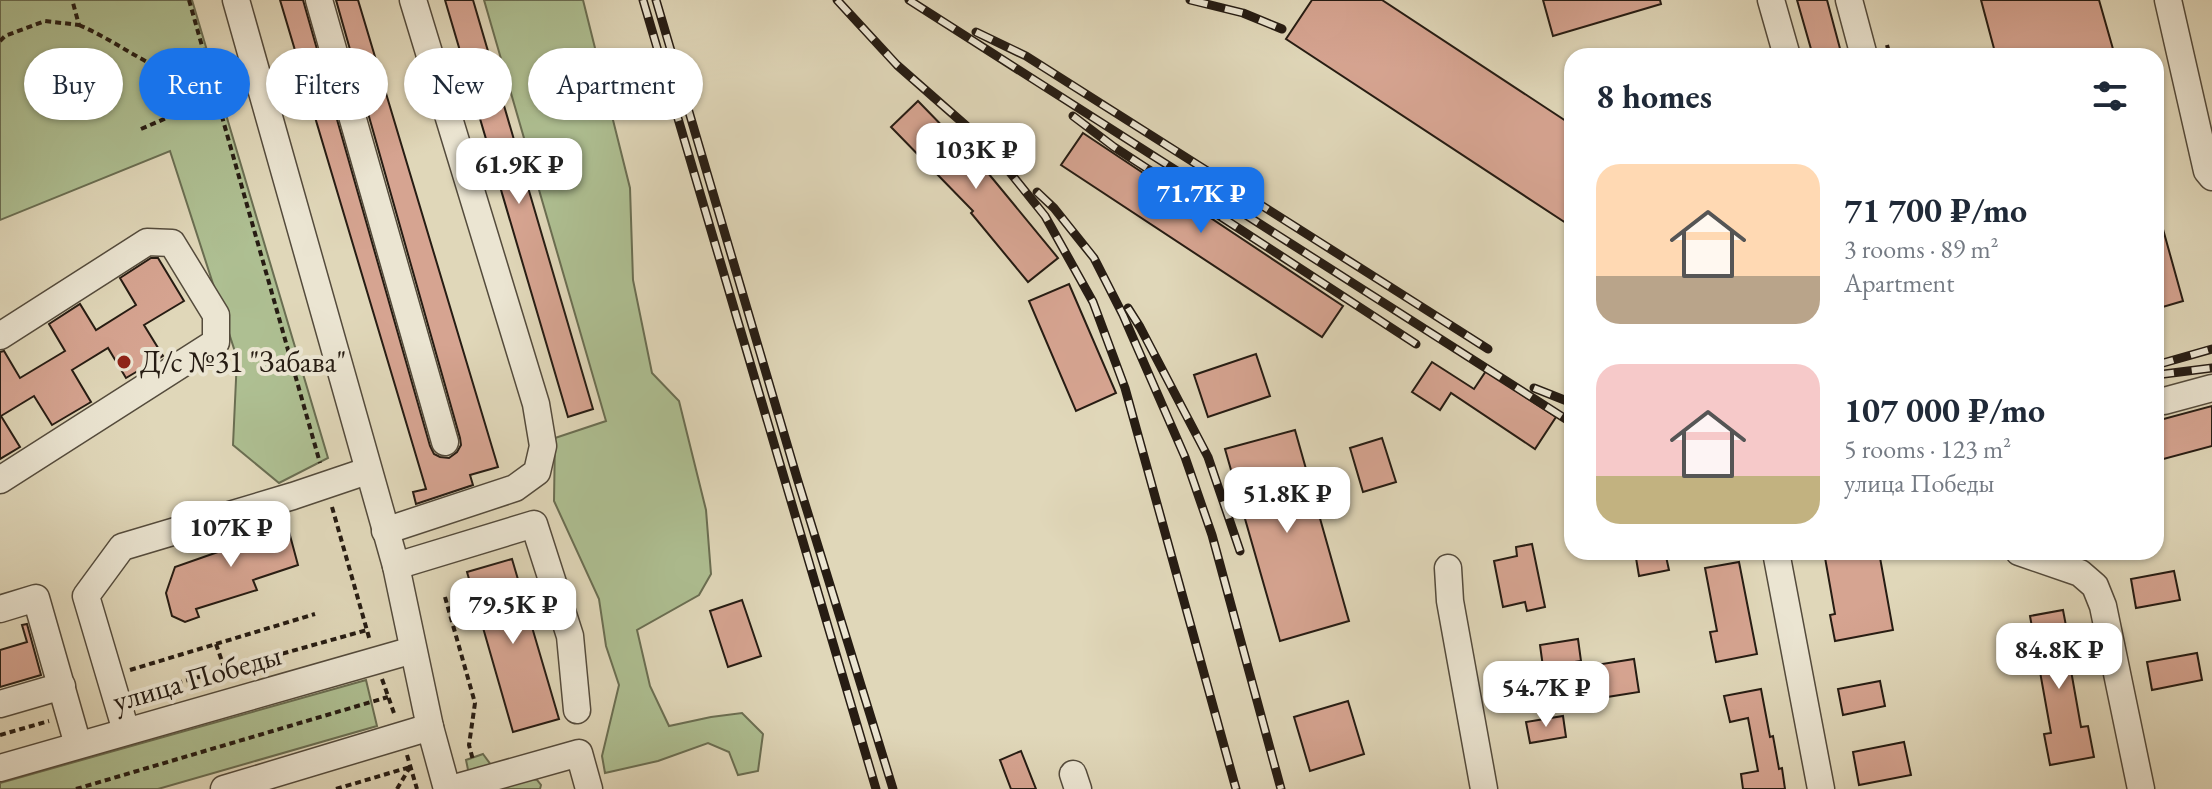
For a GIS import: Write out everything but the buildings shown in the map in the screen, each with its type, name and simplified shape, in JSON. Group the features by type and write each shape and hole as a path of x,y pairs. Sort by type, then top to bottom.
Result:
{"street":[{"path":"236,0 396,566 430,727 449,789 579,753 589,789"},
{"path":"319,0 445,442"},
{"path":"385,531 515,488 537,472 543,446 536,404 413,0"},
{"path":"1771,0 1785,48"},
{"path":"2168,0 2207,171 2212,177"},
{"path":"1852,1 1862,48"},
{"path":"0,336 147,242 172,243 216,315 216,342 0,480"},
{"path":"2164,401 2212,388"},
{"path":"126,731 86,596 122,547 367,471"},
{"path":"396,566 534,524 570,636 577,710"},
{"path":"1778,560 1821,789"},
{"path":"2042,560 2080,573 2095,586 2103,606 2141,789"},
{"path":"1448,568 1450,601 1484,789"},
{"path":"0,609 36,598 78,745"},
{"name":"улица Победы","path":"0,768 413,650"},
{"path":"0,704 62,686"},
{"path":"224,789 430,727"}],"path":[{"path":"189,0 203,48"},
{"path":"73,3 79,25"},
{"path":"0,41 5,36 45,21 79,25 139,58"},
{"path":"141,129 162,120"},
{"path":"224,120 375,660 417,789"},
{"path":"445,597 475,703 469,745 479,781"},
{"path":"112,688 216,644 315,614"},
{"path":"112,688 225,670 367,630"},
{"path":"216,644 225,670"},
{"path":"76,789 389,697"},
{"path":"0,735 70,715"},
{"path":"437,755 469,745"},
{"path":"336,789 410,767"},
{"path":"397,789 410,767"}],"green space":[{"path":"0,0 192,0 206,48 139,48 139,120 228,120 328,458 279,483 233,445 237,358 170,151 0,220"},
{"path":"484,0 583,0 595,48 528,48 528,120 613,120 630,188 633,280 652,373 679,401 706,510 711,574 699,595 637,630 650,686 669,726 742,713 763,734 758,771 738,775 729,752 708,743 658,761 605,773 602,756 619,685 606,646 599,599 554,501 555,438 606,421 512,97 512,48 498,48"},
{"path":"366,680 377,726 158,789 0,789 0,783"},
{"path":"483,754 494,769 537,780 540,789 472,789 466,760"}],"railway":[{"path":"643,0 876,789"},
{"path":"656,0 797,478 893,789"},
{"path":"837,0 897,65 988,145 1045,216 1093,302 1125,388 1236,789"},
{"path":"909,0 1564,418"},
{"path":"1190,0 1243,13 1282,29"},
{"path":"976,32 1026,56 1488,349"},
{"path":"1073,116 1114,147 1416,344"},
{"path":"1037,192 1054,208 1094,258 1123,315 1185,457 1212,535 1281,789"},
{"path":"1128,308 1208,457 1240,551"},
{"path":"2164,363 2212,349"},
{"path":"2164,374 2212,368"},
{"path":"1534,388 1564,400"}],"place":[{"name":"Д/с №31 \"Забава\"","path":"124,362"}]}
